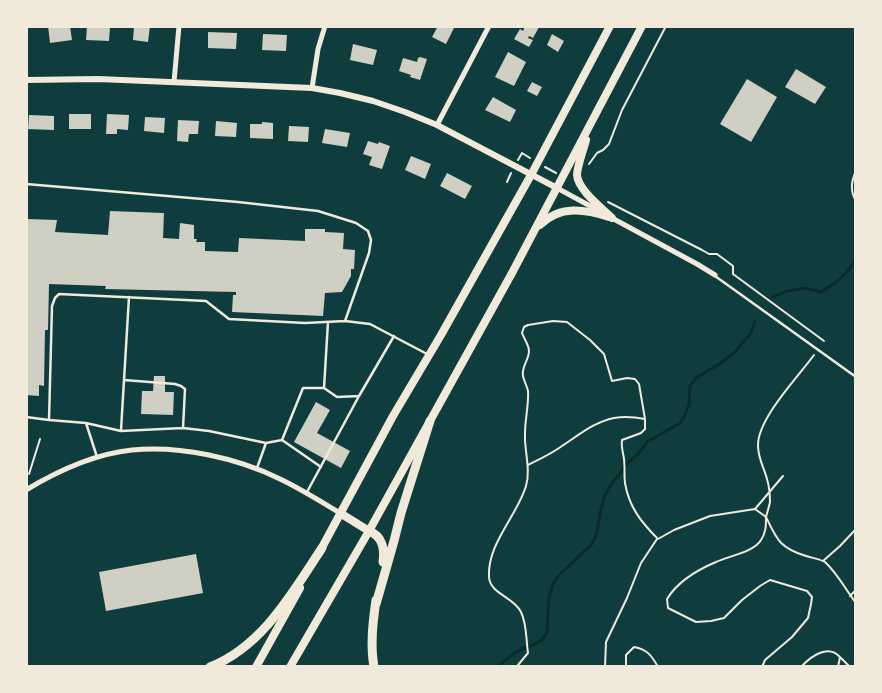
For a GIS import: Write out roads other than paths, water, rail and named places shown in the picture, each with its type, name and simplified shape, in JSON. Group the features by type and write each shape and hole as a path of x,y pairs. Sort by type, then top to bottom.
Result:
{"highway":[{"path":"376,604 401,513 430,421"},
{"path":"369,530 383,544 384,554 373,628 374,667"},
{"path":"210,667 237,654 256,638 292,593 322,548"}],"main road":[{"path":"256,667 393,416 531,175 610,26"},
{"path":"290,667 369,530 534,232 642,26"},
{"path":"590,125 577,174 579,182 589,196 612,218"},
{"path":"534,232 549,217 568,211 595,212 612,218"},
{"path":"340,513 369,530"}],"street":[{"path":"174,82 179,26"},
{"path":"312,88 318,49 325,26"},
{"path":"437,125 489,26"},
{"path":"26,80 98,78 312,88 373,101 437,125 558,188 715,275"},
{"path":"26,490 62,470 109,454 133,450 181,451 232,460 257,469 280,479 340,513"}],"lane":[{"path":"26,184 238,202 318,211 356,222 368,231 371,240 369,252 345,321"},
{"path":"715,275 856,377"},
{"path":"49,420 52,306 59,294 206,301 230,319 302,323 345,321 370,324 429,355"},
{"path":"121,431 129,297"},
{"path":"324,388 328,322"},
{"path":"306,494 394,336"},
{"path":"124,380 175,384 185,389 183,428"},
{"path":"282,440 303,388 324,388 337,397 359,396"},
{"path":"26,416 86,423 121,431 183,428 266,443 282,440 321,467"},
{"path":"86,423 97,458"},
{"path":"257,469 266,443"}],"waterway":[{"path":"771,298 787,291 805,288 821,292 841,278 856,259"},
{"path":"498,667 521,649 542,640 547,632 549,597 553,584 557,577 592,544 597,533 605,495 614,480 624,466 638,454 647,442 680,423 689,404 690,386 696,378 735,352 751,333 755,321"}]}
